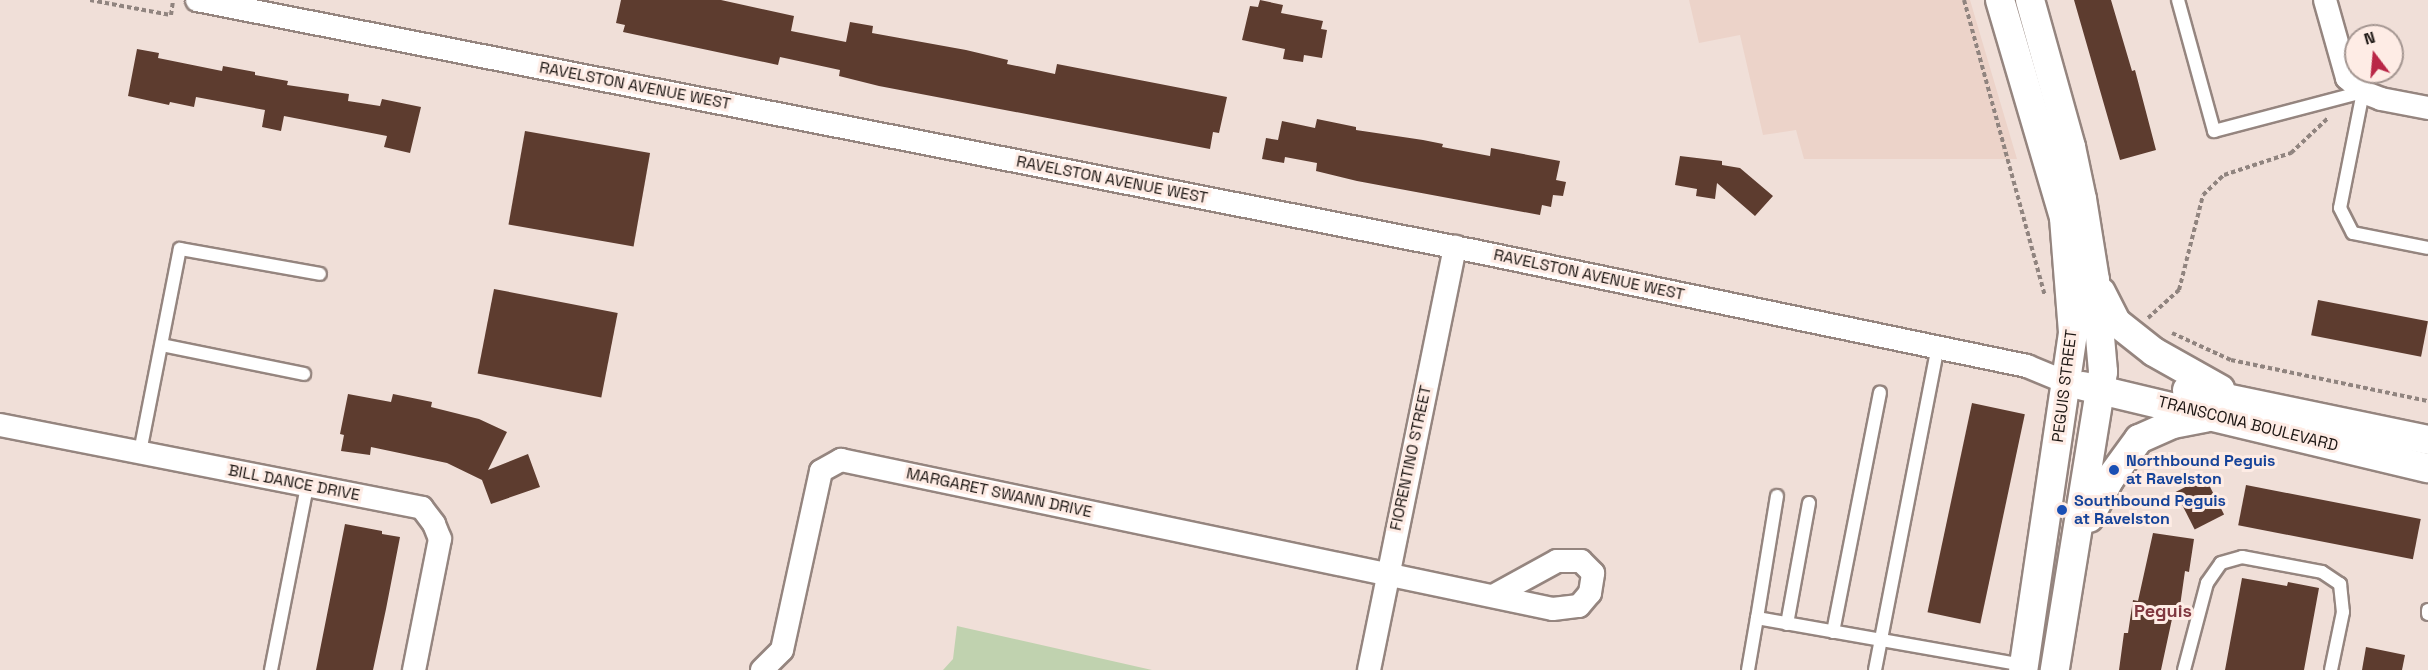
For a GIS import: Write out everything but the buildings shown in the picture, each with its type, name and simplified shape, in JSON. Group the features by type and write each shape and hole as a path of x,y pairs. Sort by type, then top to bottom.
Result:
{"street":[{"name":"RAVELSTON AVENUE WEST","path":"200,0 1455,247 2069,375"},
{"name":"PEGUIS STREET","path":"2000,0 2064,218 2073,333 2069,375 2024,668"},
{"name":"PEGUIS STREET","path":"2030,0 2071,147 2095,280 2102,381 2055,670"},
{"path":"2325,0 2347,78 2363,92 2380,99 2428,108"},
{"name":"FIORENTINO STREET","path":"1369,670 1455,247"},
{"path":"2095,280 2116,322 2154,352 2243,402"},
{"name":"TRANSCONA BOULEVARD","path":"2069,375 2243,402 2428,440"},
{"name":"TRANSCONA BOULEVARD","path":"2102,381 2216,416 2428,468"},
{"path":"2078,539 2109,480 2139,439 2173,424 2216,416"},
{"name":"BILL DANCE DRIVE","path":"0,425 422,508 434,524 440,539 414,670"},
{"name":"MARGARET SWANN DRIVE","path":"762,670 782,650 821,471 841,460 1495,595"}],"lane":[{"path":"2178,0 2214,131 2363,92 2340,208 2354,233 2428,248"},
{"path":"140,452 180,249 320,274"},
{"path":"162,345 304,374"},
{"path":"1875,670 1938,347"},
{"path":"1833,632 1880,393"},
{"path":"272,670 307,486"},
{"path":"1748,670 1777,496"},
{"path":"1787,624 1809,503"},
{"path":"2184,670 2207,583 2222,563 2242,558 2322,572 2340,584 2343,612 2331,670"},
{"path":"1757,618 2024,668"}],"path":[{"path":"90,0 171,15 173,0"},
{"path":"1964,0 2045,298"},
{"path":"2156,325 2145,320 2179,290 2203,195 2224,175 2291,153 2334,112"},
{"path":"2167,330 2231,360 2428,401"}],"shaded area":[{"path":"1689,0 1970,0 2017,159 1804,159 1796,130 1763,135 1740,35 1699,43"}],"green space":[{"path":"957,626 1152,670 943,670 953,659"}],"place":[{"name":"Northbound Peguis at Ravelston","path":"2114,470"},
{"name":"Southbound Peguis at Ravelston","path":"2062,510"}],"district":[{"name":"Peguis","path":"2163,611"}]}
